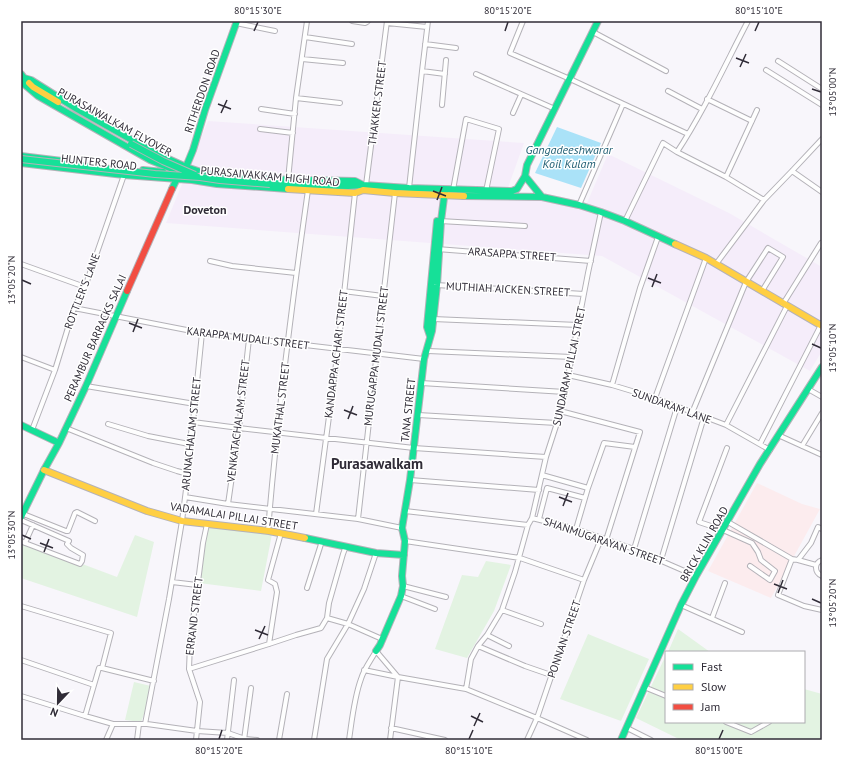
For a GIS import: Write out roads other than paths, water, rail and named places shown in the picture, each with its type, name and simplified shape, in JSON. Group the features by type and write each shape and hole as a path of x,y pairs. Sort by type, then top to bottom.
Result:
{"main road":[{"path":"364,187 409,188 443,194 453,190 512,191 517,189 525,176 527,165 598,21"},
{"name":"RITHERDON ROAD","path":"186,167 236,22"},
{"path":"23,80 31,80 76,109 155,153 186,167 207,174 226,177 288,180 355,181 364,187 395,193 542,196 579,205 625,221 706,258 785,305 822,324"},
{"path":"23,80 38,96 178,175"},
{"name":"PURASAIWALKAM FLYOVER","path":"23,80 83,118 163,161 200,177"},
{"path":"150,160 155,153"},
{"path":"21,156 165,169"},
{"name":"PURASAIWALKAM FLYOVER","path":"21,159 220,180 270,184 364,187"},
{"name":"HUNTERS ROAD","path":"21,163 160,178 178,175"},
{"name":"PERAMBUR BARRACKS SALAI","path":"21,516 59,443 86,386 178,175 186,167"},
{"path":"160,178 165,169"},
{"name":"PURASAIVAKKAM HIGH ROAD","path":"178,175 192,180 217,184 308,190 355,193 364,187"},
{"path":"525,176 542,196"},
{"path":"430,336 428,327 434,285 439,221 443,194"},
{"name":"TANA STREET","path":"376,651 380,646 403,586 405,541 402,528 410,480 424,359 428,351 432,331 434,285"},
{"name":"BRICK KLIN ROAD","path":"620,740 681,605 696,576 760,464 808,389 820,374 822,367"},
{"path":"21,425 59,443"},
{"name":"VADAMALAI PILLAI STREET","path":"44,470 148,511 182,521 268,531 376,552 404,555"}],"street":[{"path":"288,180 296,98 307,21"},
{"path":"352,21 365,23 368,21"},
{"path":"409,188 428,21"},
{"path":"523,21 510,53 688,134"},
{"path":"677,152 702,109 748,21"},
{"path":"236,22 274,31"},
{"path":"387,22 427,27"},
{"name":"THAKKER STREET","path":"364,187 387,22"},
{"path":"593,32 666,71"},
{"path":"305,37 352,44"},
{"path":"425,44 456,48"},
{"path":"302,58 343,63"},
{"path":"442,105 446,60"},
{"path":"778,61 822,89"},
{"path":"766,70 822,105"},
{"path":"422,71 445,74"},
{"path":"476,74 555,109"},
{"path":"668,92 702,109"},
{"path":"513,113 521,94"},
{"path":"296,98 340,103"},
{"path":"707,99 752,121"},
{"path":"579,205 622,104"},
{"path":"261,109 295,114"},
{"path":"726,177 757,110"},
{"path":"453,190 466,119 499,129 486,191"},
{"path":"260,129 293,133"},
{"path":"716,264 764,200 822,139"},
{"path":"625,221 663,144 726,177 764,200"},
{"path":"792,171 822,192"},
{"name":"ROTTLER'S LANE","path":"32,430 55,370 74,308 85,287 124,175"},
{"name":"MUKATHAL STREET","path":"268,531 277,432 296,273 308,190"},
{"name":"KANDAPPA ACHARI STREET","path":"316,514 338,349 343,291 355,193"},
{"name":"MURUGAPPA MUDALI STREET","path":"358,519 395,193"},
{"name":"SUNDARAM PILLAI STRET","path":"466,689 471,659 502,610 520,558 528,525 532,518 546,457 565,392 601,212"},
{"path":"439,221 525,226"},
{"path":"612,385 640,288 658,237"},
{"path":"726,425 785,305 821,243"},
{"path":"692,413 746,282 768,248 783,257 762,291"},
{"name":"ARASAPPA STREET","path":"437,249 590,261"},
{"path":"655,398 706,258"},
{"path":"210,261 232,266 296,273"},
{"path":"21,264 85,287"},
{"name":"MUTHIAH AICKEN STREET","path":"434,285 584,294"},
{"path":"343,291 383,296"},
{"name":"KARAPPA MUDALI STREET","path":"74,308 202,333 424,359"},
{"path":"433,319 578,325"},
{"path":"760,444 822,324"},
{"name":"ARUNACHALAM STREET","path":"146,724 182,521 202,333"},
{"name":"VENKATACHALAM STREET","path":"228,504 249,339"},
{"path":"428,351 572,357"},
{"path":"21,357 55,370"},
{"name":"SUNDARAM LANE","path":"568,375 612,385 655,398 726,425 770,450"},
{"path":"421,383 565,392"},
{"path":"86,386 195,404"},
{"path":"808,389 822,397"},
{"path":"634,549 677,407"},
{"name":"PONNAN STREET","path":"527,740 537,718 584,580 604,539 640,432 560,411"},
{"path":"802,446 822,413"},
{"path":"418,415 557,423"},
{"path":"661,560 704,417"},
{"path":"193,422 414,448 546,457"},
{"path":"108,424 148,436 189,444"},
{"path":"66,428 153,463 188,474"},
{"path":"778,436 822,455"},
{"path":"576,529 584,498 604,443 635,447"},
{"path":"727,448 699,522 723,530 752,543 761,560 775,571 770,580 750,566"},
{"path":"542,475 588,488"},
{"path":"410,480 539,490"},
{"path":"539,519 547,488 584,498"},
{"path":"185,497 228,504 358,519 402,528"},
{"path":"405,511 528,525"},
{"path":"21,516 66,531 68,530 75,513 77,512 96,521"},
{"path":"21,516 33,525 69,541 67,544 83,555 80,564 23,542 33,525"},
{"name":"SHANMUGARAYAN STREET","path":"532,518 576,529 634,549 696,576"},
{"path":"728,522 792,559 816,565"},
{"name":"ERRAND STREET","path":"196,740 200,702 188,669 197,585 207,524"},
{"path":"798,560 811,543 818,527 822,529"},
{"path":"269,644 277,592 275,584 268,580 281,533"},
{"path":"307,588 322,541"},
{"path":"405,541 520,558 584,580"},
{"path":"188,669 321,628 327,618 330,600 346,546"},
{"path":"314,740 327,658 348,624 364,589 376,552"},
{"path":"792,559 778,595 804,606 822,610"},
{"path":"816,565 822,560"},
{"path":"816,565 818,573 822,576"},
{"path":"172,582 197,585"},
{"path":"712,618 724,584"},
{"path":"403,586 446,597"},
{"path":"400,596 435,609"},
{"path":"681,605 742,632"},
{"path":"21,606 111,632 102,668 99,668 85,716"},
{"path":"502,610 541,624"},
{"path":"327,618 348,624 382,639"},
{"path":"487,635 509,646"},
{"path":"478,646 525,666 551,675"},
{"path":"349,740 361,679 364,670 376,651 398,677 390,740"},
{"path":"21,660 94,685"},
{"path":"102,668 154,681"},
{"path":"364,670 466,689 587,740"},
{"path":"227,740 234,680"},
{"path":"644,687 665,696"},
{"path":"244,739 251,688"},
{"path":"279,740 287,694"},
{"path":"21,696 113,724 146,724 197,731 228,733 244,739 257,740"},
{"path":"728,723 751,732 767,723"},
{"path":"106,740 113,724"},
{"path":"137,740 139,724"},
{"path":"391,728 445,740"},
{"path":"626,728 651,740"}],"water":[{"name":"Gangadeeshwarar Koil Kulam","path":"557,127 601,143 581,188 535,173"}],"district":[{"name":"Doveton","path":"205,210"},
{"name":"Purasawalkam","path":"377,464"}]}
